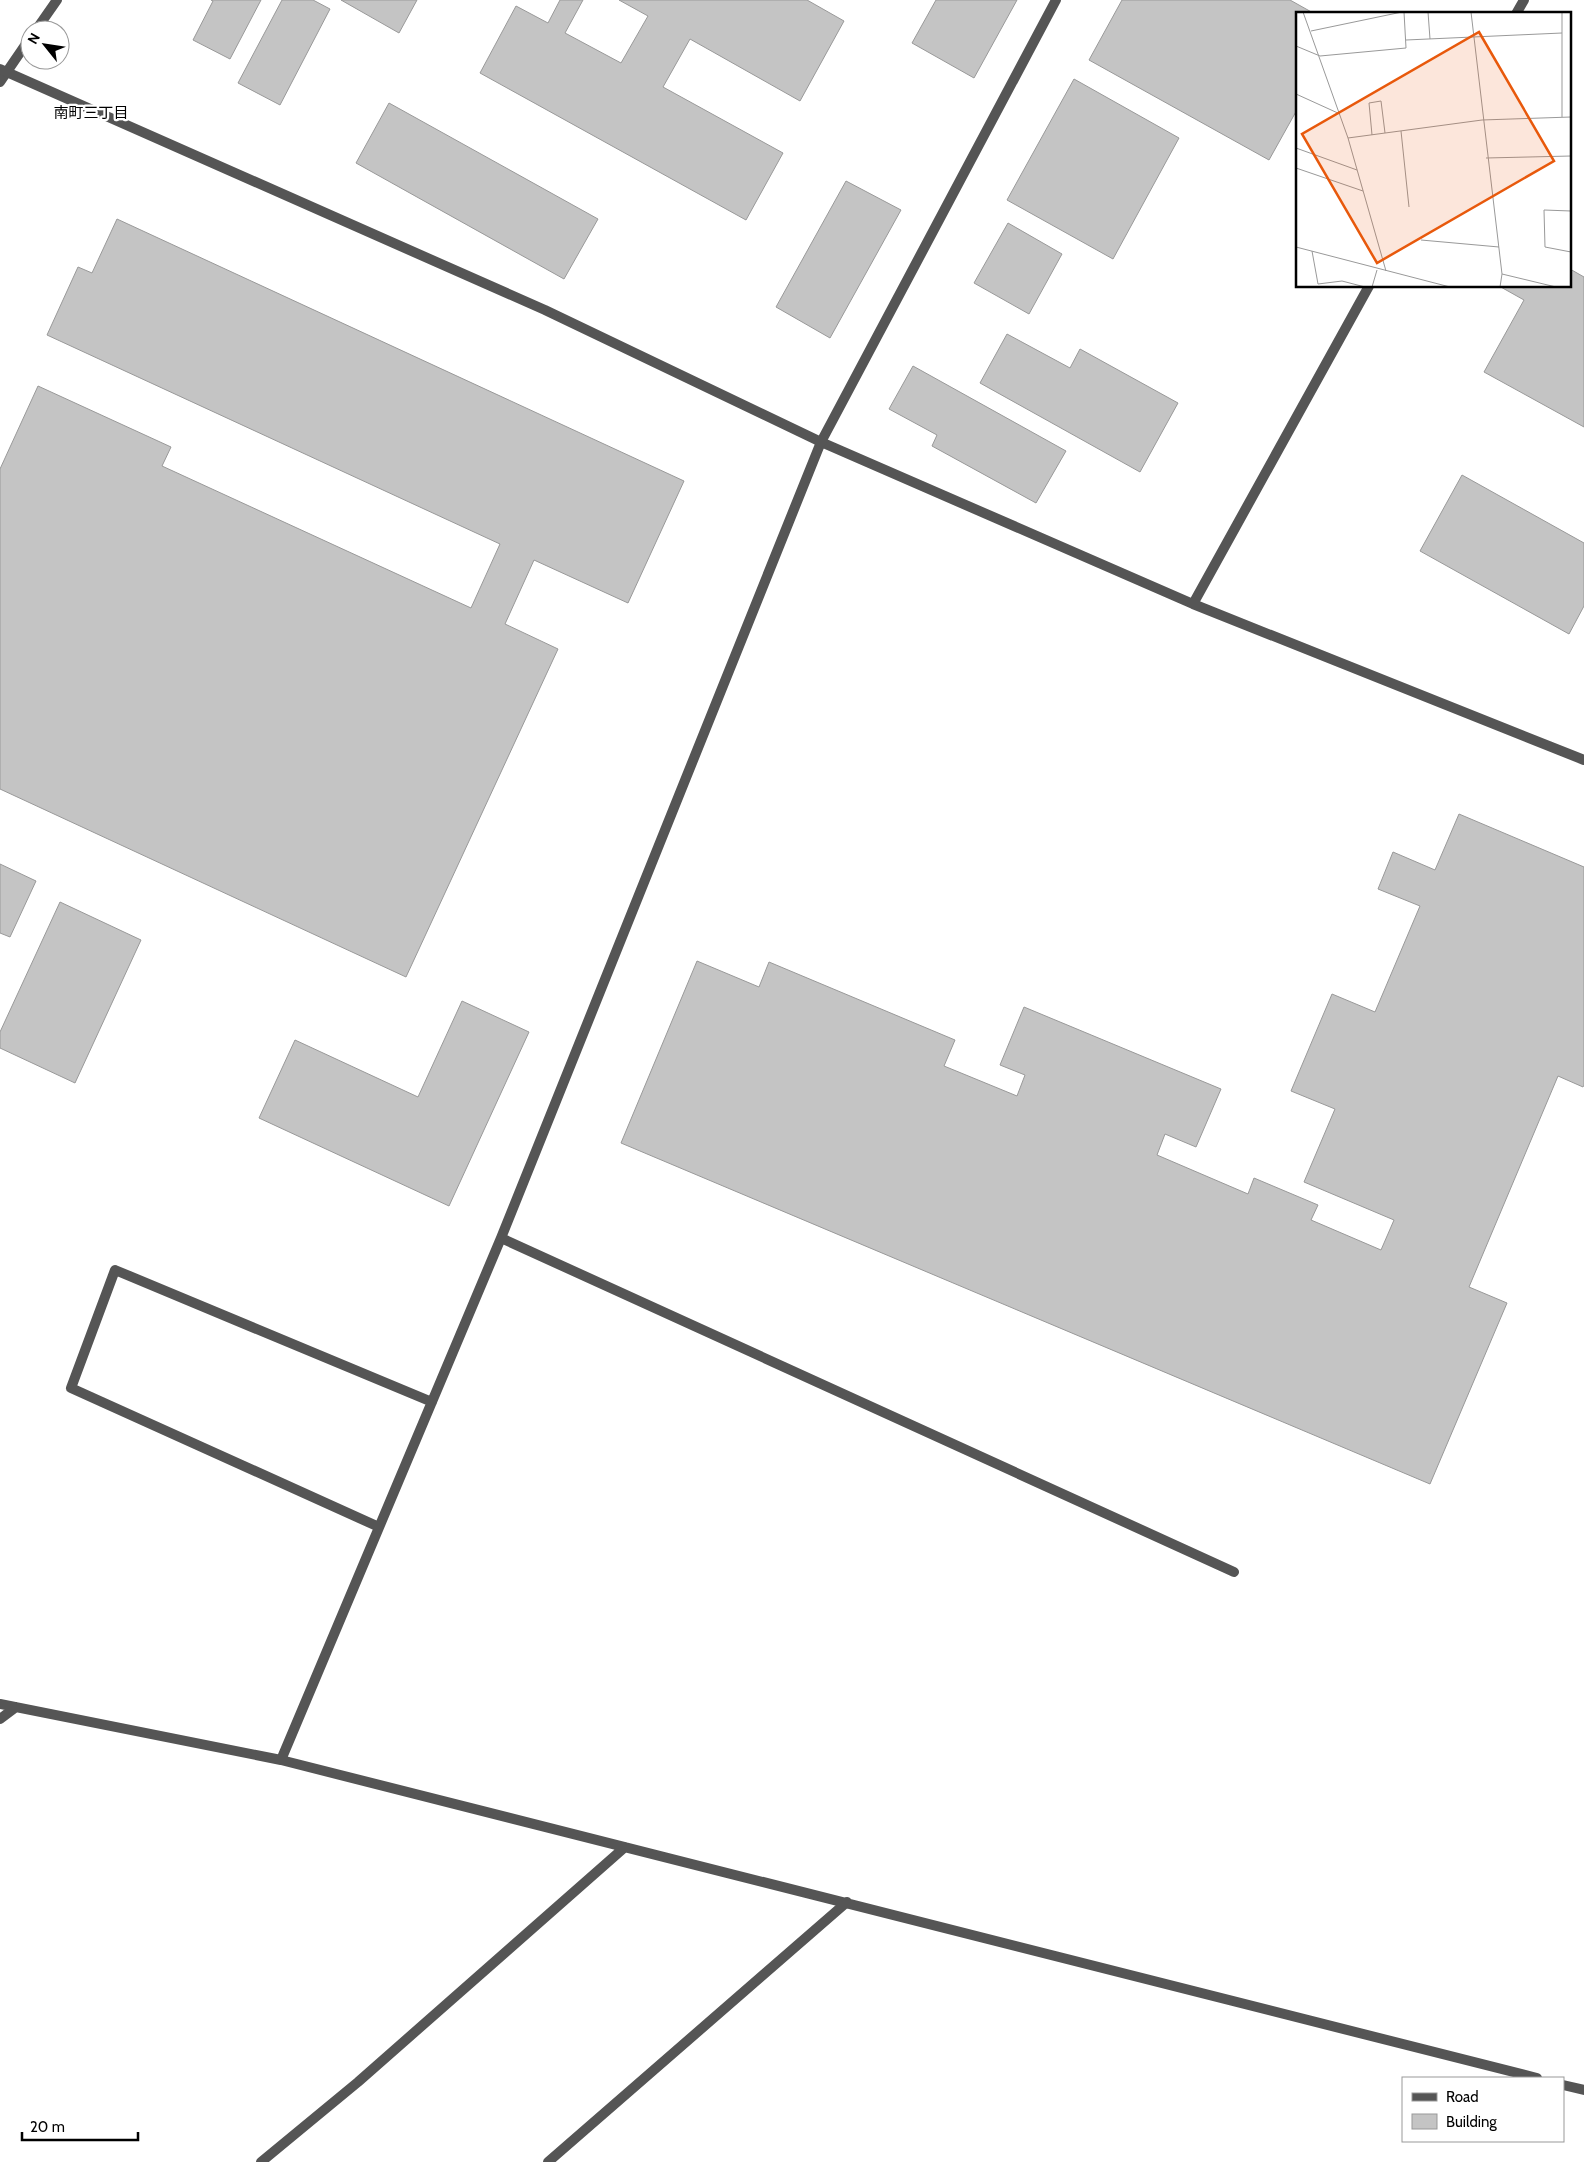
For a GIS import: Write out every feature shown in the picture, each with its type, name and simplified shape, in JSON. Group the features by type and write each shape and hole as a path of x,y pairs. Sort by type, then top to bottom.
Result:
{"street":[{"path":"43,20 57,0"},
{"path":"281,1760 501,1238 821,442 1056,0"},
{"path":"1517,12 1524,0"},
{"path":"0,82 3,70 20,50"},
{"path":"3,70 544,310 821,442 1193,604 1584,760"},
{"path":"1193,604 1368,288"},
{"path":"501,1238 1234,1572"},
{"path":"379,1527 71,1388 115,1270 432,1402"},
{"path":"0,1704 281,1760 1533,2077"},
{"path":"0,1719 16,1707"},
{"path":"261,2162 358,2082 625,1847"},
{"path":"548,2162 847,1902"},
{"path":"1564,2085 1584,2090"}],"building":[{"path":"211,0 261,0 230,59 193,40 213,1"},
{"path":"282,0 313,0 330,9 280,105 238,83"},
{"path":"341,0 417,0 399,33"},
{"path":"560,0 583,0 565,33 621,63 648,16 619,0 807,0 844,21 800,101 690,39 663,87 783,153 746,220 480,73 516,6 548,23"},
{"path":"936,0 1017,0 974,78 912,43"},
{"path":"1122,0 1290,0 1311,12 1296,12 1296,112 1269,160 1089,60"},
{"path":"1074,79 1179,138 1113,259 1007,200"},
{"path":"389,103 598,219 564,279 356,163"},
{"path":"846,181 901,210 830,338 776,307"},
{"path":"117,219 684,481 628,603 534,560 505,624 558,649 406,977 0,789 0,469 38,386 171,447 162,466 471,608 500,544 47,335 78,267 92,273"},
{"path":"1008,223 1062,254 1029,314 974,283"},
{"path":"1572,270 1584,277 1584,427 1484,372 1524,300 1503,288 1572,288"},
{"path":"1007,334 1070,368 1080,349 1178,403 1140,472 980,383"},
{"path":"913,366 1066,451 1036,503 932,446 937,435 889,409"},
{"path":"1462,475 1584,543 1584,606 1569,634 1420,551"},
{"path":"1459,814 1584,867 1584,1085 1583,1087 1558,1076 1469,1287 1507,1303 1430,1484 621,1143 697,961 759,987 769,962 955,1040 944,1066 1017,1096 1025,1075 1000,1065 1024,1007 1221,1089 1196,1147 1165,1134 1157,1155 1248,1194 1254,1178 1318,1205 1311,1220 1381,1250 1394,1220 1304,1182 1335,1109 1291,1091 1332,994 1375,1012 1420,906 1378,889 1393,852 1435,870"},
{"path":"0,864 36,881 10,937 0,933"},
{"path":"60,902 141,940 75,1083 0,1048 0,1032"},
{"path":"462,1001 529,1032 449,1206 259,1118 295,1040 418,1097"}],"district":[{"name":"南町三丁目","path":"91,113"}]}
